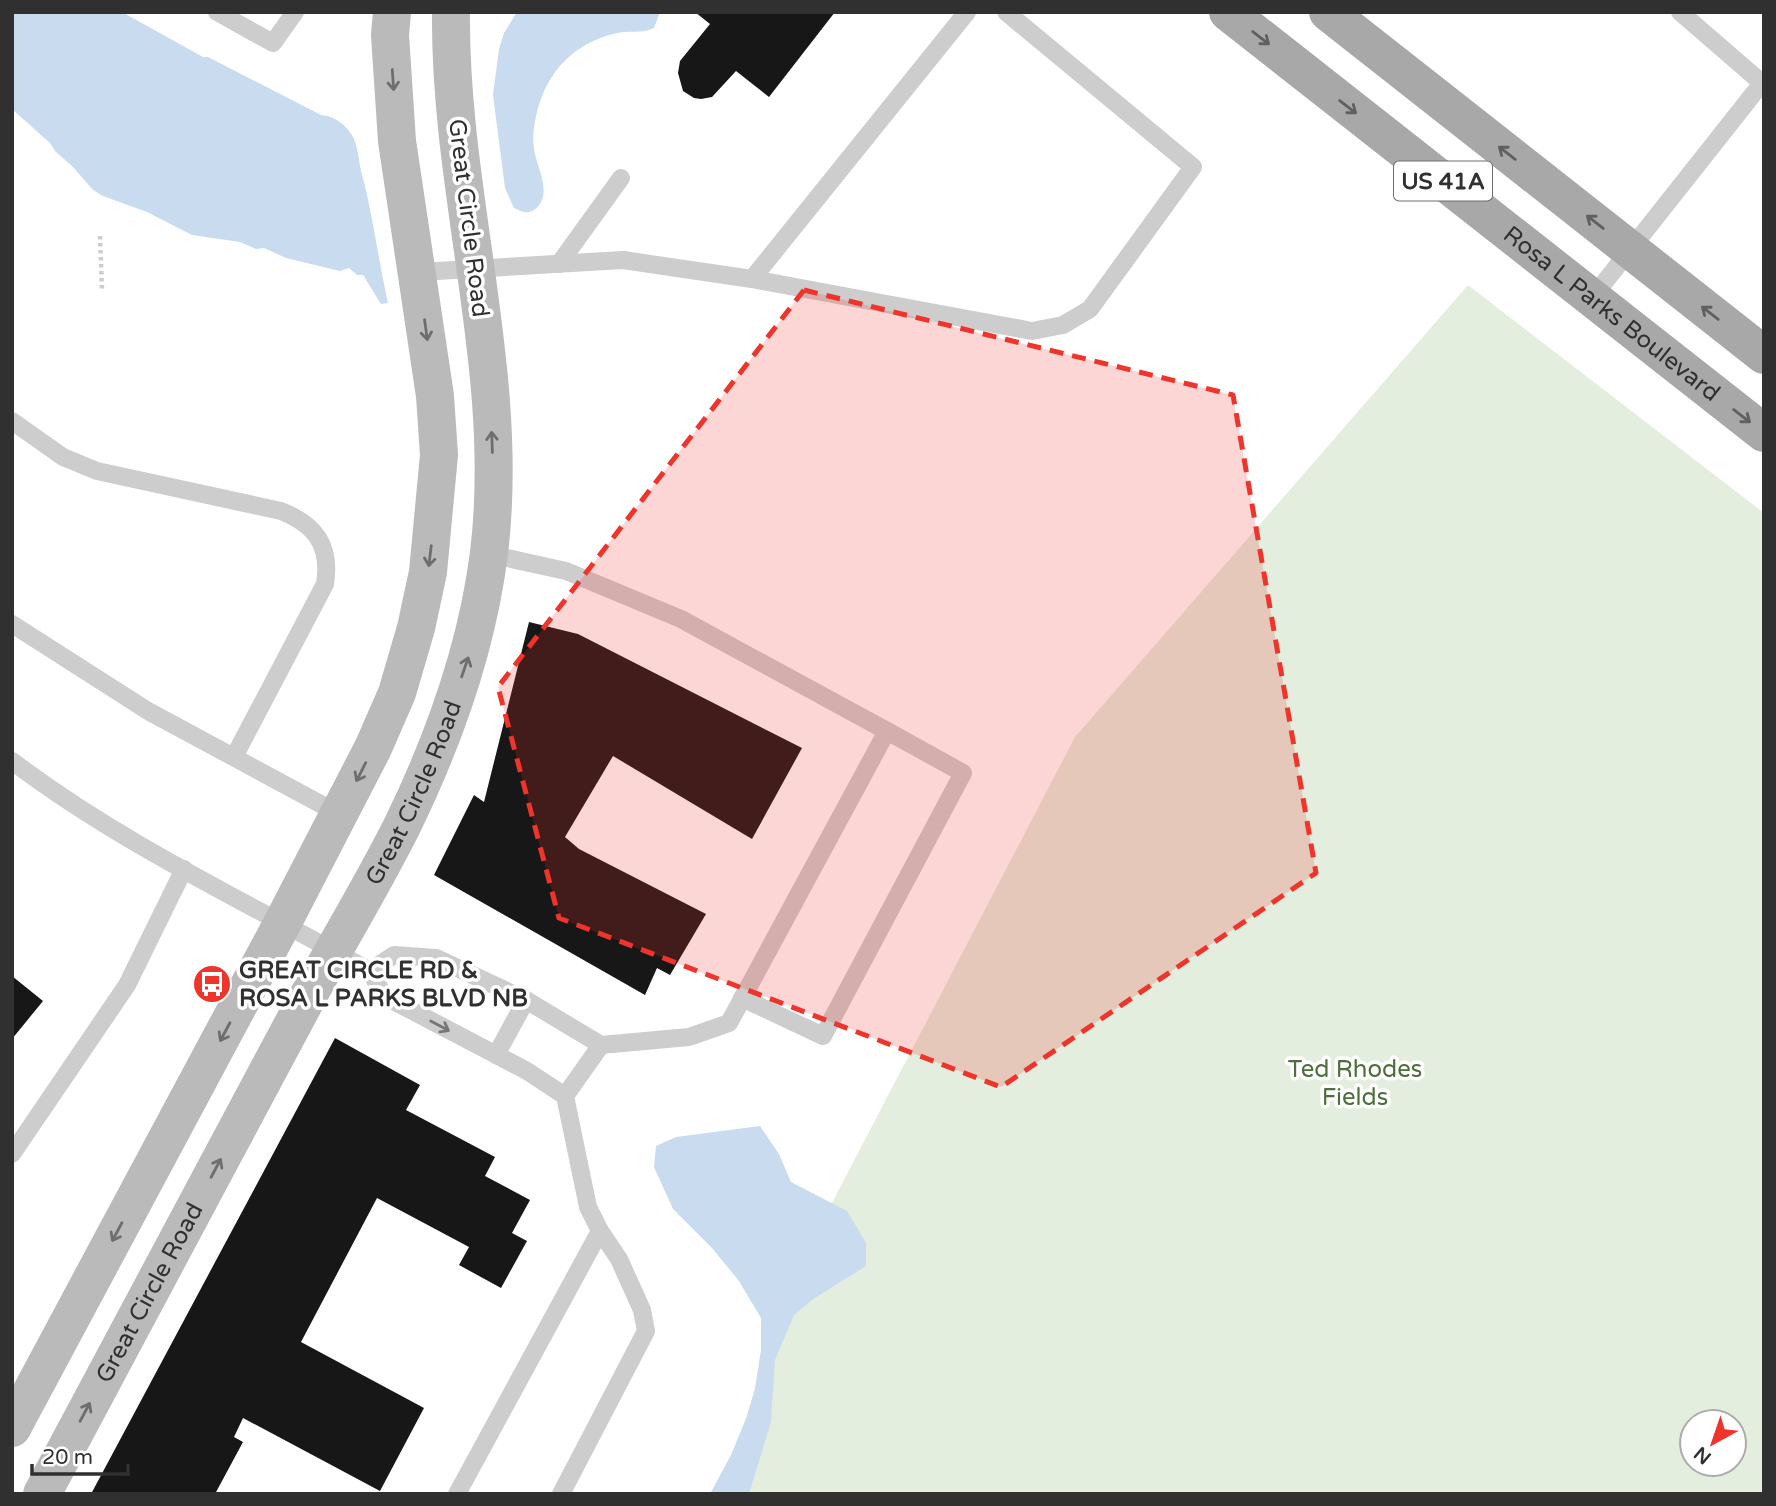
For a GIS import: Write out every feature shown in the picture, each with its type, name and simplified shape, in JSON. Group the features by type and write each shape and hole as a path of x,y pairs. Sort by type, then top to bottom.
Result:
{"main road":[{"name":"Rosa L Parks Boulevard","path":"1228,12 1764,433"},
{"name":"US 41A","path":"1328,12 1764,355"}],"street":[{"path":"12,1428 373,748 397,693 415,628 428,572 439,455 435,396 419,272 397,141 391,12"},
{"name":"Great Circle Road","path":"42,1494 401,827 443,733 472,646 489,554 494,485 490,384 460,159 450,52 451,12"}],"lane":[{"path":"217,12 274,43 295,12"},
{"path":"752,279 967,12"},
{"path":"419,272 623,260 752,279 1032,331 1063,325 1090,309 1193,167 1006,12"},
{"path":"1592,298 1763,83 1680,12"},
{"path":"558,264 621,178"},
{"path":"12,421 64,457 97,471 281,511 295,517 317,536 326,559 325,584 234,757"},
{"path":"489,554 566,571 681,619 963,774 823,1036 742,998"},
{"path":"12,624 148,711 339,814"},
{"path":"370,971 394,955 436,958 526,1000 601,1045 689,1037 729,1023 887,731"},
{"path":"12,761 61,797 152,853 370,971 384,996 527,1071 565,1096 588,1207 619,1259 642,1310 646,1331 561,1494"},
{"path":"12,1154 127,985 184,869"},
{"path":"496,1055 526,1000"},
{"path":"565,1096 601,1045"},
{"path":"457,1494 600,1231"}],"path":[{"path":"100,236 102,290"}],"highlighted area":[{"path":"804,290 1233,395 1316,873 1001,1087 559,918 498,687"}],"green space":[{"name":"Ted Rhodes Fields","path":"1468,285 1764,513 1764,1494 730,1494 786,1291 1075,737"}],"water":[{"path":"12,12 122,12 203,57 208,57 321,115 340,122 354,139 388,303 381,304 363,275 357,275 349,268 340,271 286,258 264,248 256,249 240,242 192,235 147,212 93,190 50,143 13,110"},
{"path":"517,12 660,12 654,28 617,33 588,44 565,60 556,71 542,97 534,130 534,149 543,181 543,197 534,210 526,212 514,208 505,188 493,95 499,49 504,33"},
{"path":"760,1126 779,1154 791,1182 847,1211 866,1243 866,1266 812,1300 794,1315 775,1360 771,1422 749,1494 710,1494 731,1455 747,1416 761,1350 761,1318 739,1281 712,1248 673,1209 654,1167 656,1146 676,1137"}],"building":[{"path":"695,12 835,12 769,97 736,71 712,97 701,99 683,91 678,73 680,61 710,24"},
{"path":"529,622 578,634 802,748 752,839 613,756 565,837 579,849 706,914 670,975 657,968 645,995 434,875 474,795 484,802"},
{"path":"12,976 43,1001 12,1039"},
{"path":"335,1038 420,1085 406,1110 495,1157 485,1176 530,1200 512,1233 527,1241 501,1288 459,1265 469,1247 377,1198 301,1342 424,1408 380,1491 243,1418 234,1437 243,1442 215,1494 91,1494"}],"place":[{"name":"GREAT CIRCLE RD & ROSA L PARKS BLVD NB","path":"212,984"}]}
